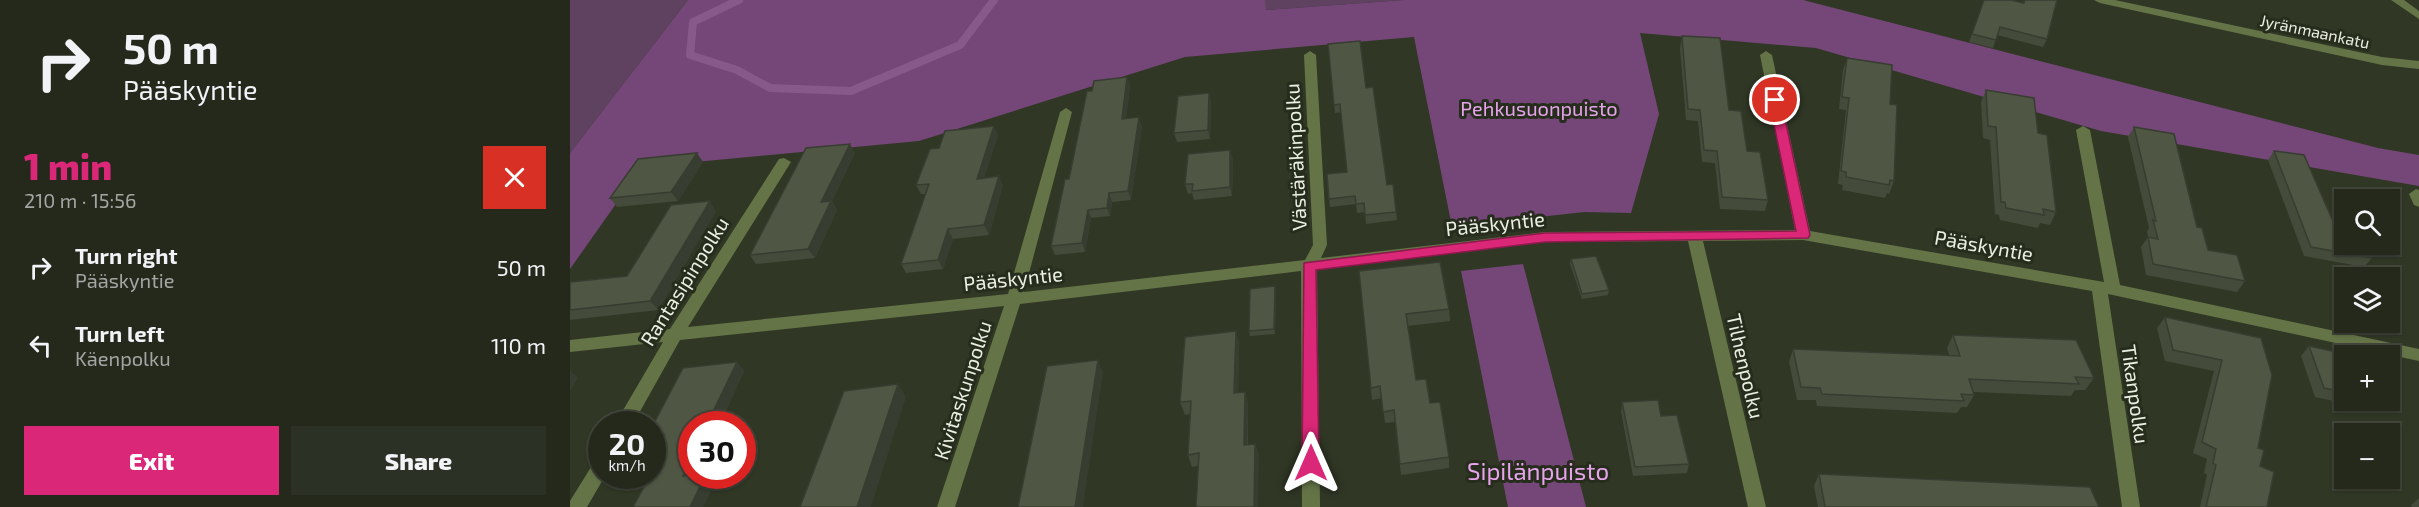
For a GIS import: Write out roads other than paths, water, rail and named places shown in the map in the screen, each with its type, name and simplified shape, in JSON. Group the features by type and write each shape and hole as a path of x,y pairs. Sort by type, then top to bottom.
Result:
{"street":[{"name":"Jyränmaankatu","path":"2100,0 2382,62 2419,65"},
{"path":"2397,0 2419,16"},
{"name":"Västäräkinpolku","path":"1310,55 1320,245 1309,266 1311,507"},
{"path":"1766,55 1803,235"},
{"name":"Kivitaskunpolku","path":"945,507 1014,299 1066,112"},
{"name":"Tikanpolku","path":"2083,130 2106,288 2131,507"},
{"name":"Rantasipinpolku","path":"631,411 674,337 784,162"},
{"name":"Tilhenpolku","path":"1694,235 1757,507"},
{"name":"Pääskyntie","path":"570,346 674,337 1014,299 1545,237 1803,235 2106,288 2419,355"},
{"path":"577,507 588,488"}],"waterway":[{"path":"739,0 693,22 690,55 737,70 770,88 851,91 960,45 994,0"}],"park label":[{"name":"Pehkusuonpuisto","path":"1539,108"},
{"name":"Sipilänpuisto","path":"1538,470"}]}
